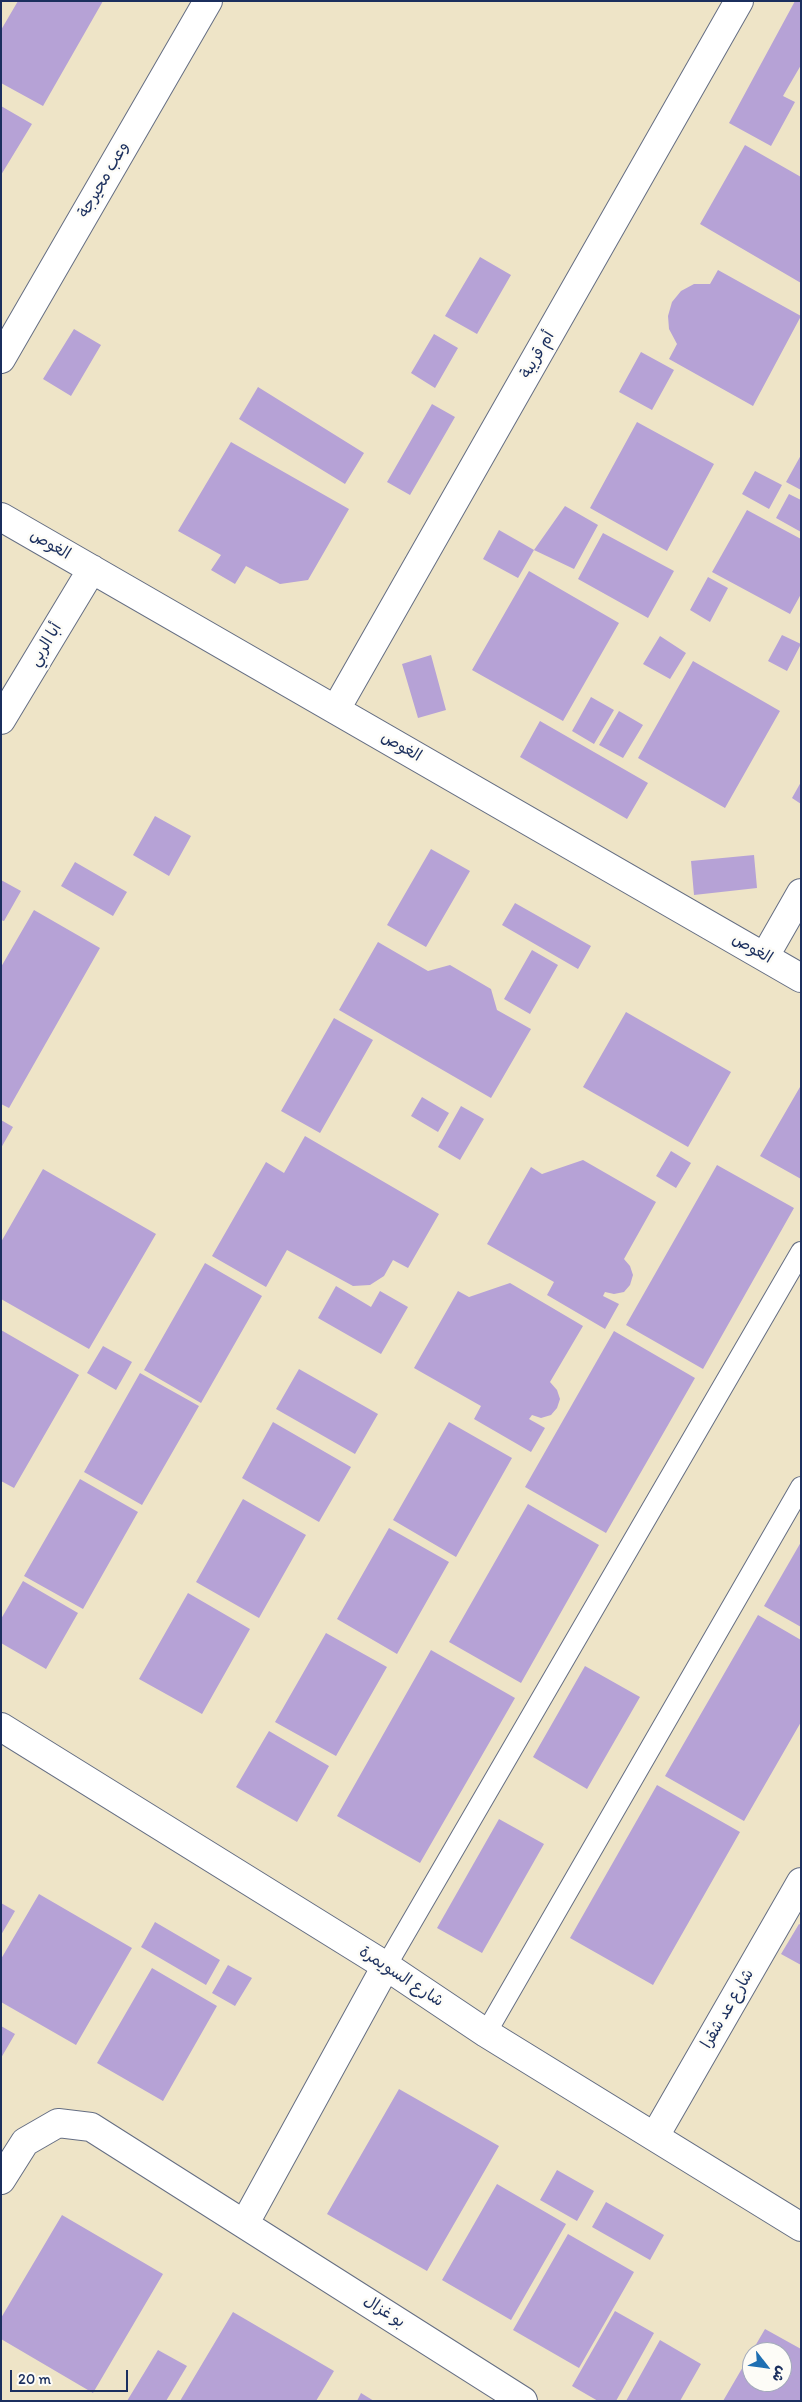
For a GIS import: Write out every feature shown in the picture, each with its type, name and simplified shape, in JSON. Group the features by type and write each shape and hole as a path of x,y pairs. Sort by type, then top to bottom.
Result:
{"street":[{"name":"وعب محيرجة","path":"1,359 208,1"},
{"name":"أم قريبة","path":"336,709 739,1"},
{"name":"الغوص","path":"1,517 801,978"},
{"name":"أبا الربي","path":"1,720 92,569"},
{"path":"765,956 801,893"},
{"name":"شارع السويمرة","path":"1,1727 386,1966 486,2032 801,2227"},
{"name":"شارع عد شقرا","path":"655,2136 801,1882"},
{"path":"245,2223 386,1966"},
{"name":"بو غزال","path":"1,2180 25,2142 58,2123 91,2127 523,2401"}],"lane":[{"path":"386,1966 801,1252"},
{"path":"486,2032 801,1487"}],"building":[{"path":"18,1 103,1 43,106 1,83 1,30"},
{"path":"795,1 801,1 801,65 783,96 795,102 771,146 729,123"},
{"path":"1,106 32,124 1,175"},
{"path":"745,145 801,177 801,283 700,224"},
{"path":"480,257 511,275 477,334 445,316"},
{"path":"718,270 801,316 753,406 669,359 677,344 669,329 668,316 672,302 681,291 694,284 710,284"},
{"path":"74,329 101,345 71,396 43,379"},
{"path":"434,334 458,348 435,388 411,373"},
{"path":"641,352 674,370 652,410 619,392"},
{"path":"258,387 364,453 345,484 239,419"},
{"path":"432,404 455,417 410,495 387,482"},
{"path":"637,422 714,464 667,551 590,508"},
{"path":"231,442 349,509 308,580 280,584 246,566 235,584 211,570 221,555 178,531"},
{"path":"801,455 801,490 786,482"},
{"path":"755,471 782,485 769,509 742,494"},
{"path":"789,494 801,500 801,532 776,518"},
{"path":"565,506 598,525 574,569 534,550"},
{"path":"747,510 801,539 801,594 790,614 712,572"},
{"path":"499,530 534,550 518,578 483,559"},
{"path":"603,533 674,571 648,618 578,579"},
{"path":"529,571 619,623 563,721 472,670"},
{"path":"708,577 728,588 710,622 690,610"},
{"path":"782,635 801,644 787,671 768,661"},
{"path":"660,636 686,653 670,679 643,664"},
{"path":"431,655 446,710 418,718 402,664"},
{"path":"693,661 780,711 725,808 638,758"},
{"path":"591,697 614,710 594,744 572,731"},
{"path":"619,711 643,725 623,758 599,745"},
{"path":"540,721 648,783 627,819 520,757"},
{"path":"801,782 801,804 792,798"},
{"path":"155,816 191,836 169,876 133,855"},
{"path":"431,849 470,871 426,947 387,925"},
{"path":"754,855 757,888 694,895 691,861"},
{"path":"75,862 127,892 113,916 61,886"},
{"path":"1,880 21,891 4,921 1,920"},
{"path":"515,903 591,946 578,969 502,925"},
{"path":"34,910 100,948 9,1108 1,1104 1,967"},
{"path":"378,942 428,971 450,965 491,989 497,1010 531,1029 491,1098 339,1010"},
{"path":"532,950 558,965 530,1014 504,999"},
{"path":"626,1012 731,1072 688,1147 583,1087"},
{"path":"334,1018 373,1040 320,1133 281,1111"},
{"path":"801,1088 801,1179 760,1156"},
{"path":"422,1097 449,1113 438,1132 411,1116"},
{"path":"461,1106 484,1119 460,1160 438,1147"},
{"path":"1,1120 13,1127 1,1148"},
{"path":"305,1136 439,1214 408,1268 393,1260 384,1276 370,1285 353,1286 287,1250 266,1287 212,1256 266,1162 284,1173"},
{"path":"671,1151 691,1163 676,1188 656,1176"},
{"path":"583,1160 656,1202 624,1259 630,1266 633,1275 630,1285 624,1292 614,1294 605,1292 603,1296 619,1304 605,1329 547,1295 554,1282 487,1244 531,1167 542,1174"},
{"path":"717,1165 794,1208 703,1369 626,1325"},
{"path":"43,1169 156,1234 89,1349 1,1299 1,1242"},
{"path":"205,1263 262,1296 201,1403 144,1370"},
{"path":"510,1283 583,1326 550,1382 557,1390 560,1399 557,1408 551,1415 541,1418 532,1415 529,1419 545,1428 531,1452 474,1419 481,1406 414,1368 458,1291 469,1297"},
{"path":"336,1286 371,1307 380,1291 408,1307 381,1354 318,1318"},
{"path":"1,1330 79,1375 14,1488 1,1481"},
{"path":"614,1331 695,1378 606,1533 525,1487"},
{"path":"103,1346 132,1362 116,1390 87,1373"},
{"path":"299,1369 378,1414 355,1454 276,1409"},
{"path":"140,1373 199,1406 142,1505 84,1472"},
{"path":"273,1422 351,1467 319,1522 242,1478"},
{"path":"449,1422 512,1458 456,1557 393,1520"},
{"path":"80,1479 138,1512 83,1609 24,1576"},
{"path":"243,1499 306,1535 259,1618 196,1582"},
{"path":"528,1504 599,1545 521,1683 449,1642"},
{"path":"389,1528 449,1562 397,1654 337,1619"},
{"path":"801,1542 801,1627 764,1606"},
{"path":"23,1581 78,1613 46,1669 1,1643 1,1619"},
{"path":"188,1593 250,1629 202,1714 139,1679"},
{"path":"758,1615 801,1640 801,1722 744,1821 665,1776"},
{"path":"326,1633 387,1667 336,1756 275,1722"},
{"path":"431,1650 515,1698 420,1863 337,1816"},
{"path":"585,1666 640,1697 587,1789 533,1757"},
{"path":"269,1731 329,1766 297,1822 236,1787"},
{"path":"657,1785 740,1832 653,1985 570,1938"},
{"path":"499,1819 544,1844 482,1953 437,1928"},
{"path":"39,1894 132,1948 76,2045 1,2002 1,1959"},
{"path":"1,1903 15,1911 1,1935"},
{"path":"155,1922 220,1960 206,1985 141,1947"},
{"path":"799,1924 801,1925 801,1965 781,1954"},
{"path":"228,1965 252,1978 235,2006 212,1993"},
{"path":"152,1968 217,2006 163,2101 97,2063"},
{"path":"1,2026 15,2034 1,2058"},
{"path":"399,2089 499,2146 427,2271 327,2214"},
{"path":"557,2170 594,2191 577,2221 540,2200"},
{"path":"497,2184 566,2224 511,2320 442,2280"},
{"path":"606,2202 664,2235 650,2260 592,2227"},
{"path":"62,2215 163,2274 93,2393 1,2339 1,2318"},
{"path":"568,2234 634,2272 579,2368 513,2330"},
{"path":"615,2311 654,2333 616,2401 598,2401 572,2386"},
{"path":"233,2312 334,2371 316,2401 180,2401"},
{"path":"765,2329 788,2342 757,2342"},
{"path":"660,2340 701,2364 680,2401 626,2401"},
{"path":"792,2344 801,2349 801,2401 723,2401 742,2368 742,2392 792,2392"},
{"path":"158,2350 187,2366 166,2401 127,2401"},
{"path":"361,2393 374,2401 357,2401"}]}
